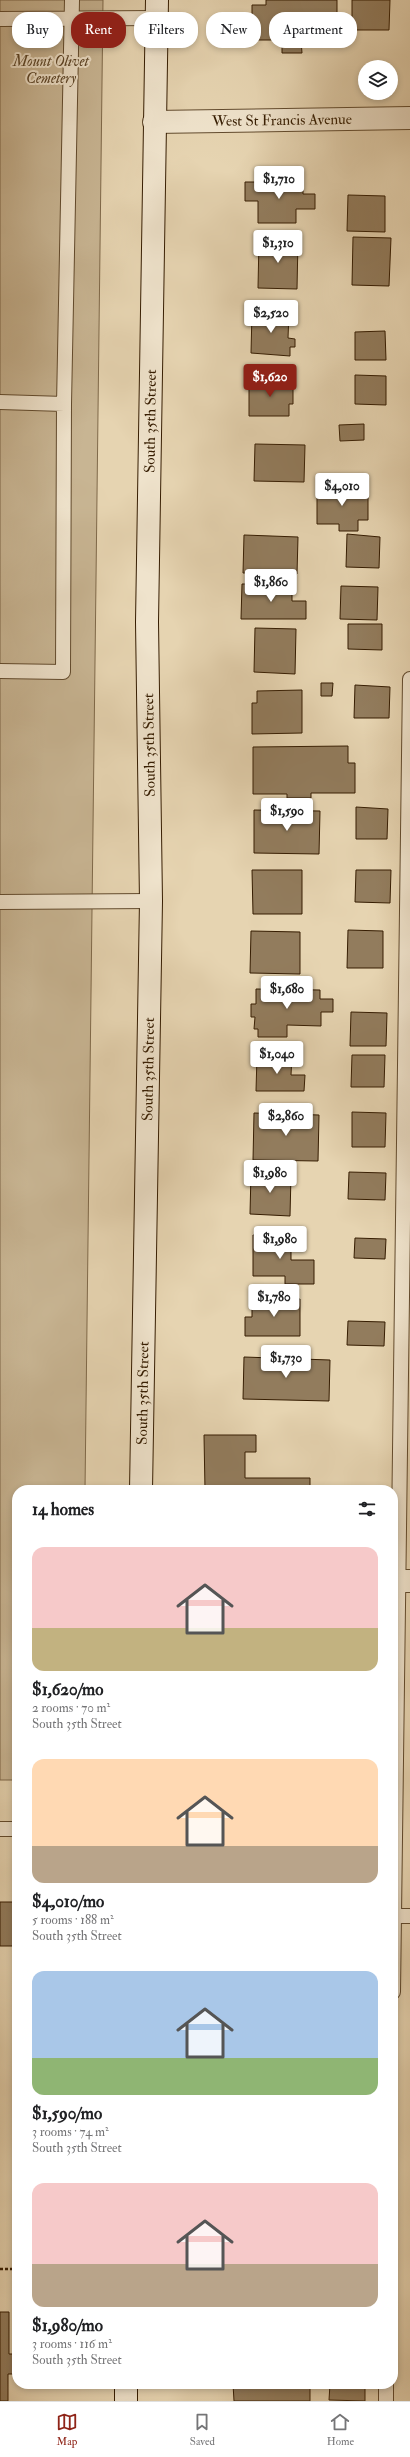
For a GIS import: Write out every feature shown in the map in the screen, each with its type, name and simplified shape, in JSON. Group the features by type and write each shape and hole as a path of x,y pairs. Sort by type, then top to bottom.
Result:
{"main road":[{"name":"South 35th Street","path":"142,1485 151,901 147,622 156,9"},
{"name":"West St Francis Avenue","path":"154,122 410,118"},
{"path":"126,2389 126,2401"}],"lane":[{"path":"72,0 72,12"},
{"path":"126,12 156,9"},
{"path":"0,19 71,18"},
{"path":"0,671 63,672 64,404 71,48"},
{"path":"0,402 64,404"},
{"path":"398,1725 401,1581 410,679"},
{"path":"0,902 151,901"},
{"path":"0,1829 12,1829"},
{"path":"398,1916 410,1916"},
{"path":"386,2389 386,2401"}],"path":[{"path":"0,2268 12,2269"}],"green space":[{"name":"Mount Olivet Cemetery","path":"0,0 103,0 103,12 71,12 71,48 102,48 85,1485 12,1485 12,1780 0,1780"}],"building":[{"path":"266,0 337,0 337,12 269,12 269,40 261,40 261,12 252,12 252,5 266,5"},
{"path":"352,0 390,0 389,30 357,30 357,12 352,12"},
{"path":"282,48 302,48 302,53 282,53"},
{"path":"295,172 303,172 303,194 315,194 315,209 296,209 296,223 258,223 258,201 245,201 245,182 295,182"},
{"path":"348,195 385,196 385,232 347,231"},
{"path":"353,237 391,238 389,286 352,285"},
{"path":"259,240 298,240 297,289 258,288"},
{"path":"252,312 289,312 288,338 295,339 295,347 290,347 290,356 251,353"},
{"path":"385,331 386,360 355,360 355,332"},
{"path":"355,375 386,376 386,405 355,404"},
{"path":"249,380 293,380 293,404 289,404 289,416 249,416"},
{"path":"364,424 364,440 340,441 339,425"},
{"path":"255,444 305,445 304,482 254,481"},
{"path":"317,487 357,487 357,493 368,493 368,520 358,520 358,531 339,531 339,524 317,524"},
{"path":"347,534 380,537 379,568 346,567"},
{"path":"244,535 298,537 297,574 243,573"},
{"path":"242,584 292,584 292,601 306,601 306,619 241,619"},
{"path":"341,586 378,587 377,620 340,619"},
{"path":"348,624 382,624 382,650 348,649"},
{"path":"255,628 296,629 295,674 254,672"},
{"path":"321,683 333,683 332,696 321,696"},
{"path":"355,685 390,687 389,718 354,718"},
{"path":"302,690 302,733 252,734 252,703 257,703 257,691"},
{"path":"348,746 348,763 355,763 355,793 311,793 311,798 287,798 287,794 253,794 253,747"},
{"path":"356,807 388,809 387,839 356,839"},
{"path":"254,810 320,811 319,854 254,853"},
{"path":"252,870 302,870 302,914 253,914"},
{"path":"356,870 391,870 390,903 355,902"},
{"path":"348,930 383,931 383,968 347,968"},
{"path":"251,931 300,932 300,974 250,973"},
{"path":"256,989 320,990 320,999 333,999 333,1012 321,1012 321,1026 287,1025 287,1037 258,1037 258,1029 254,1029 255,1017 251,1017 251,1004 256,1004"},
{"path":"351,1012 387,1013 386,1046 350,1046"},
{"path":"352,1055 385,1055 384,1087 351,1087"},
{"path":"257,1056 292,1056 291,1075 305,1075 304,1091 256,1091"},
{"path":"352,1112 386,1113 385,1147 352,1147"},
{"path":"254,1113 319,1115 318,1161 253,1160"},
{"path":"349,1172 386,1173 385,1200 348,1199"},
{"path":"251,1173 291,1175 290,1216 250,1214"},
{"path":"253,1235 291,1235 291,1260 314,1260 314,1284 285,1284 285,1276 253,1276"},
{"path":"355,1238 386,1239 385,1259 354,1258"},
{"path":"252,1299 300,1299 300,1336 245,1336 245,1317 252,1317"},
{"path":"348,1321 385,1322 384,1346 347,1345"},
{"path":"244,1357 330,1360 329,1401 243,1399"},
{"path":"204,1435 256,1435 256,1452 245,1452 245,1478 310,1478 310,1485 205,1485"},
{"path":"0,1902 12,1902 12,1946 0,1946"},
{"path":"0,2312 9,2312 9,2354 12,2354 12,2374 8,2374 8,2401 0,2401"},
{"path":"233,2389 310,2389 310,2401 234,2401"},
{"path":"330,2389 365,2389 365,2401 329,2400"}]}
